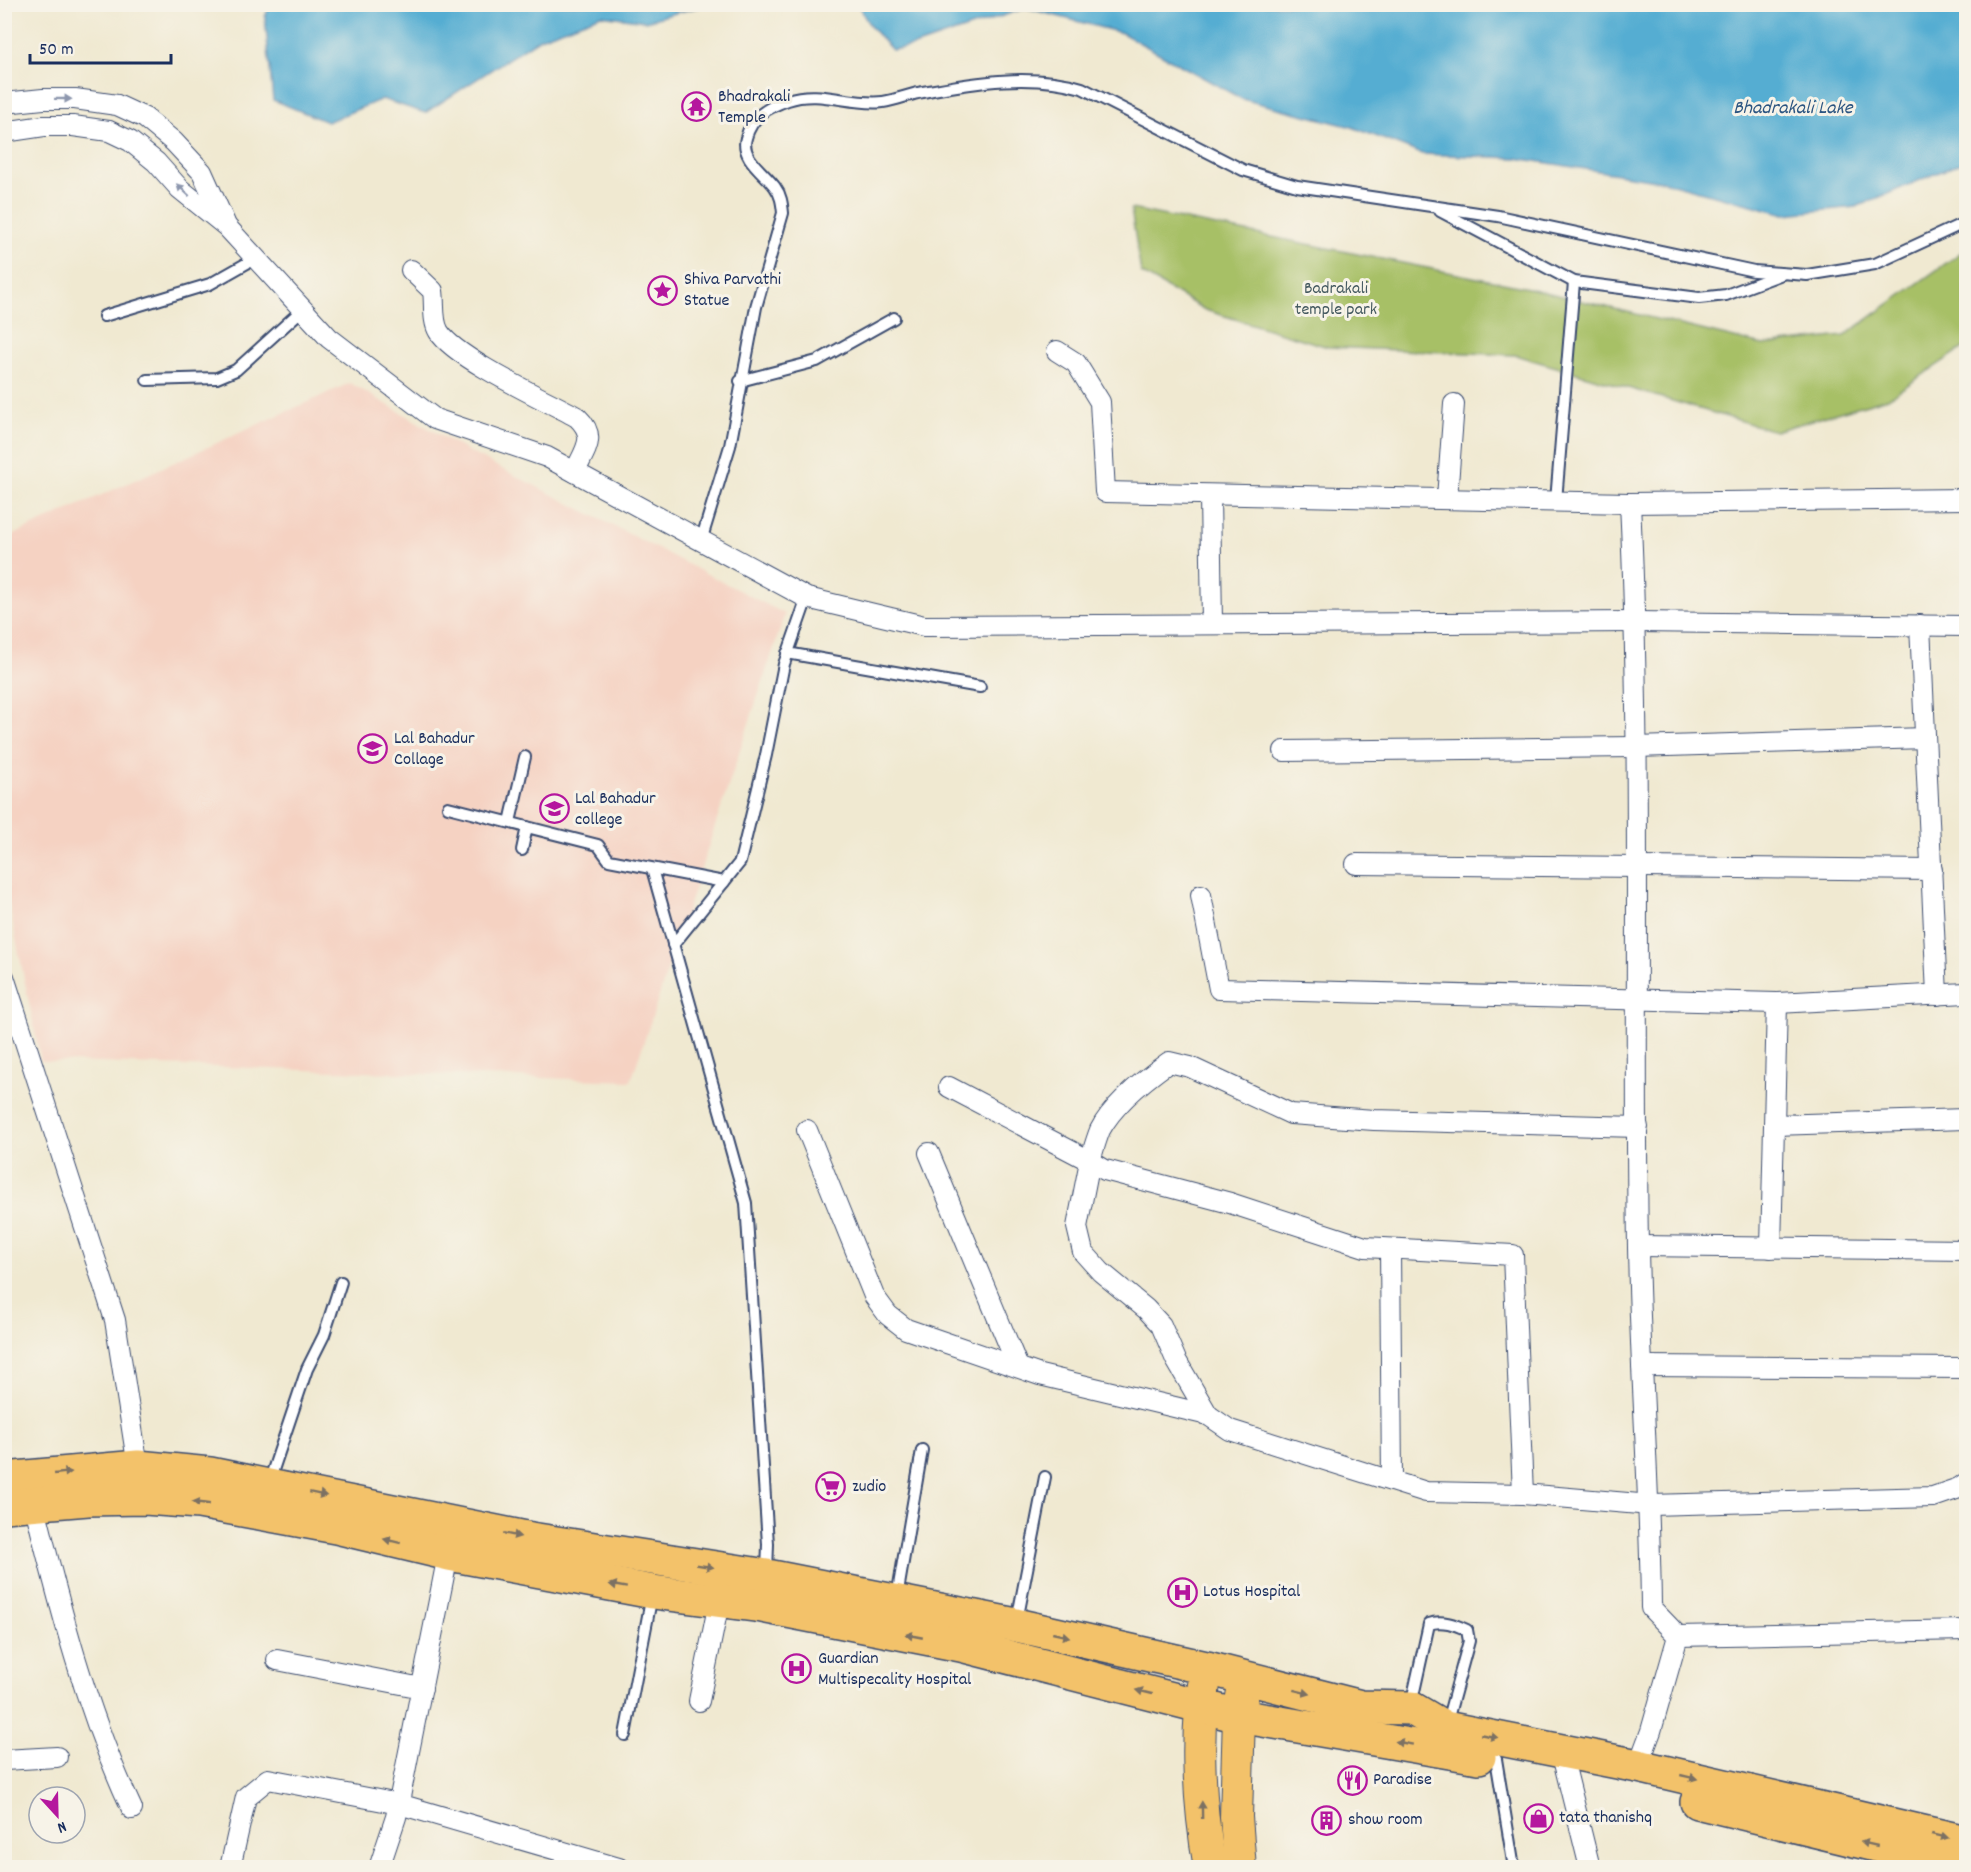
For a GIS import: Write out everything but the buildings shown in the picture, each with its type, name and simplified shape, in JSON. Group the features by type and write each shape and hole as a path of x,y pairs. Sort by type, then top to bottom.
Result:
{"highway":[{"path":"4,1479 138,1467 210,1474 268,1484 452,1539 653,1592 762,1606 961,1645 1239,1716 1496,1759 1638,1766 1966,1842"},
{"path":"19,1505 145,1498 199,1502 336,1527 452,1539 531,1539 767,1576 1016,1625 1207,1668 1361,1707 1411,1708 1446,1728 1563,1762 1966,1867"}],"main road":[{"path":"1207,1668 1201,1707 1202,1824 1210,1868"},
{"path":"1239,1868 1236,1817 1239,1716 1245,1678"}],"street":[{"path":"6,100 75,99 117,105 145,118 174,142 202,172 227,227"},
{"path":"4,132 44,126 109,131 130,141 156,162 180,189 227,227 329,338 435,419 547,457 807,598 924,626 1212,622 1635,622 1966,626"},
{"path":"411,270 433,291 436,324 439,332 450,344 467,357 577,417 585,426 589,440 575,472"},
{"path":"1057,351 1076,363 1100,402 1105,492 1630,503 1966,499"},
{"path":"1447,498 1454,404"},
{"path":"1210,496 1212,622"},
{"path":"1630,503 1635,622 1638,1246 1641,1366 1651,1505 1651,1608 1678,1636 1966,1630"},
{"path":"1920,625 1937,994"},
{"path":"1284,751 1636,747 1925,738"},
{"path":"1356,864 1932,870"},
{"path":"1201,895 1220,989 1777,1003 1966,993"},
{"path":"4,977 115,1320 138,1467"},
{"path":"1771,1248 1777,1003"},
{"path":"1208,1415 1176,1360 1161,1325 1146,1308 1101,1272 1083,1252 1077,1227 1090,1161 1101,1130 1118,1107 1169,1062 1190,1067 1291,1114 1374,1120 1638,1127"},
{"path":"949,1087 1106,1170 1230,1203 1365,1247 1513,1255 1523,1494"},
{"path":"1774,1125 1966,1119"},
{"path":"807,1130 874,1296 888,1315 906,1329 1040,1376 1208,1415 1230,1431 1426,1492 1523,1494 1651,1505 1934,1497 1966,1483"},
{"path":"928,1153 1018,1367"},
{"path":"1638,1246 1966,1250"},
{"path":"1390,1249 1392,1482"},
{"path":"1641,1366 1966,1368"},
{"path":"19,1505 64,1622 86,1697 132,1809"},
{"path":"379,1868 399,1804 452,1539"},
{"path":"699,1701 719,1602"},
{"path":"1638,1766 1664,1689 1678,1636"},
{"path":"277,1660 422,1688"},
{"path":"4,1760 57,1757"},
{"path":"1563,1762 1590,1868"},
{"path":"230,1868 246,1797 268,1779 399,1804 619,1868"}],"lane":[{"path":"701,541 730,446 740,381 756,307 783,213 782,199 776,188 751,160 745,140 753,120 764,111 789,100 812,95 859,102 883,102 923,92 1016,80 1058,81 1082,88 1243,170 1298,186 1498,216 1754,271 1807,275 1875,264 1966,222"},
{"path":"1432,207 1574,282 1699,297 1726,295 1785,273"},
{"path":"104,316 210,284 256,258"},
{"path":"1556,501 1574,282"},
{"path":"147,380 217,378 236,370 303,309"},
{"path":"740,381 817,361 894,318"},
{"path":"673,945 740,862 788,653 807,598"},
{"path":"788,653 980,687"},
{"path":"510,822 525,757"},
{"path":"448,807 598,845 609,860 723,882"},
{"path":"522,850 527,827"},
{"path":"652,869 746,1203 768,1544 767,1576"},
{"path":"268,1484 303,1379 324,1335 341,1282"},
{"path":"896,1601 922,1450"},
{"path":"1016,1625 1045,1478"},
{"path":"625,1735 653,1592"},
{"path":"1411,1708 1429,1624 1435,1622 1454,1624 1467,1630 1469,1641 1446,1728"},
{"path":"1496,1759 1514,1868"}],"shaded area":[{"name":"Lal Bahadur Collage","path":"350,383 471,453 785,614 631,1081 41,1061 5,885 4,539"}],"green space":[{"name":"Badrakali temple park","path":"1131,209 1533,289 1763,345 1844,336 1966,249 1966,346 1888,398 1775,431 1515,355 1328,347 1205,310 1141,273"}],"water":[{"path":"270,4 706,5 645,21 601,15 540,38 425,113 382,99 327,122 273,100 265,17"},
{"name":"Bhadrakali Lake","path":"858,5 1966,5 1966,161 1856,207 1785,214 1662,181 1516,158 1422,154 1352,127 1242,99 1122,33 1026,8 914,46 892,50 870,26"}],"place":[{"name":"Bhadrakali Temple","path":"697,107"},
{"name":"Shiva Parvathi Statue","path":"663,290"},
{"name":"Lal Bahadur Collage","path":"373,749"},
{"name":"Lal Bahadur college","path":"554,809"},
{"name":"zudio","path":"831,1487"},
{"name":"Lotus Hospital","path":"1182,1592"},
{"name":"Guardian Multispecality Hospital","path":"797,1669"},
{"name":"Paradise","path":"1352,1780"},
{"name":"tata thanishq","path":"1538,1818"},
{"name":"show room","path":"1327,1820"}]}
